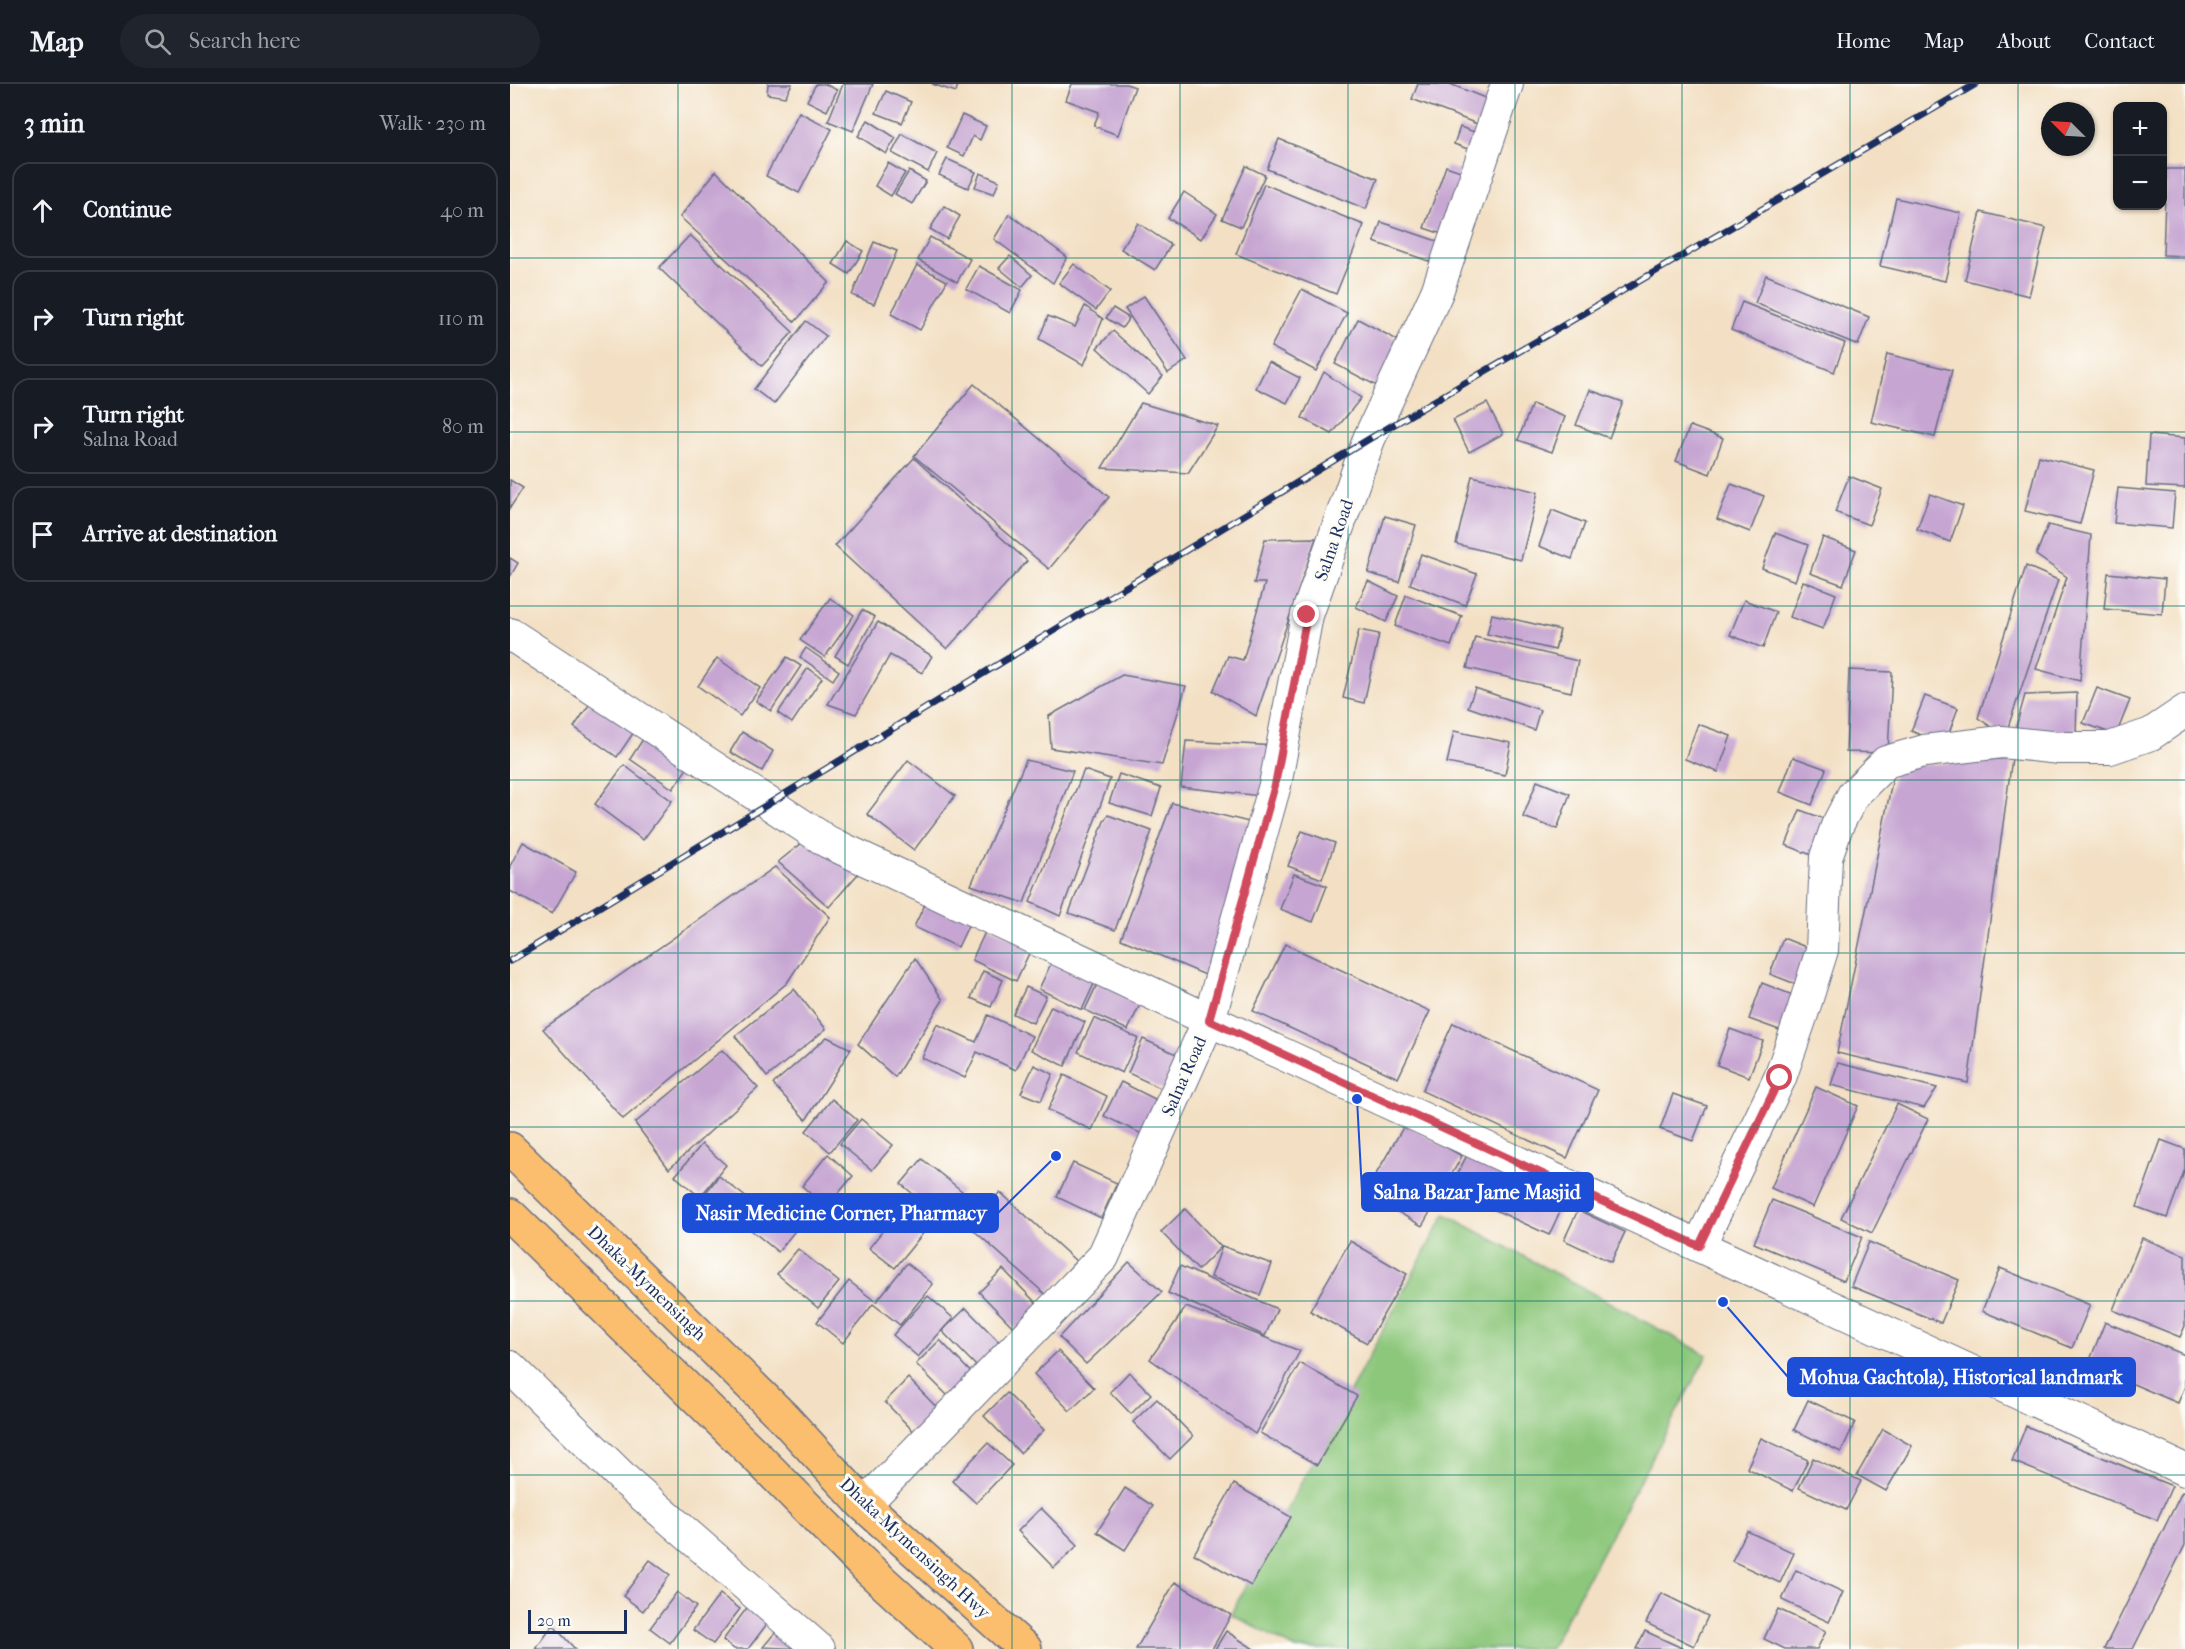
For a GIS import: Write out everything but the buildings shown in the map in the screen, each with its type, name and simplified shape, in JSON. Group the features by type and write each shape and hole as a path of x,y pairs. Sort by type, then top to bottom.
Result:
{"highway":[{"name":"Dhaka-Mymensingh","path":"510,1149 783,1417"},
{"path":"510,1215 860,1561 956,1649"},
{"name":"Dhaka-Mymensingh Hwy","path":"783,1417 864,1505 1025,1649"}],"street":[{"name":"Salna Road","path":"864,1505 1103,1257 1209,1020 1275,785 1307,615 1369,440 1437,292 1508,84"},
{"path":"510,634 828,842 2185,1470"},
{"path":"1699,1246 1780,1078 1799,1025 1822,950 1826,857 1837,826 1853,795 1886,762 1924,751 2002,742 2060,748 2110,748 2151,734 2185,711"},
{"path":"510,1367 625,1480 819,1649"}],"green space":[{"path":"1445,1214 1707,1355 1550,1649 1296,1649 1231,1614"}],"railway":[{"path":"510,961 1369,439 1976,84"}],"place":[{"name":"Salna Bazar Jame Masjid","path":"1357,1099"},
{"name":"Nasir Medicine Corner, Pharmacy","path":"1056,1156"},
{"name":"Mohua Gachtola), Historical landmark","path":"1723,1302"}],"route":[{"path":"1307,615 1275,785 1209,1020 1699,1246 1780,1078"}]}
